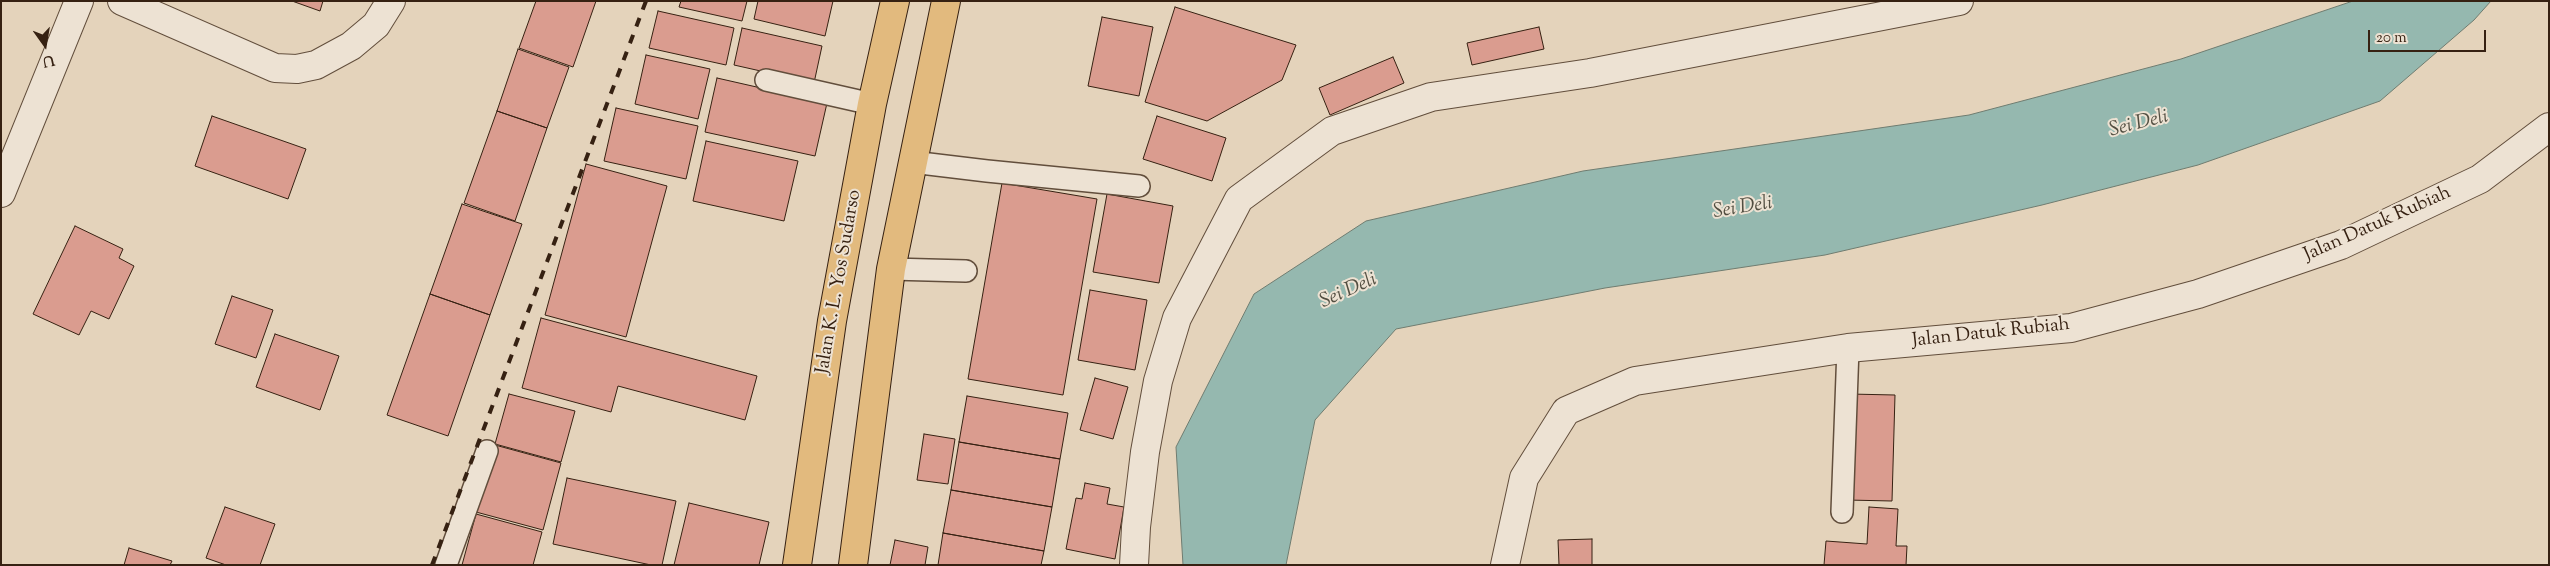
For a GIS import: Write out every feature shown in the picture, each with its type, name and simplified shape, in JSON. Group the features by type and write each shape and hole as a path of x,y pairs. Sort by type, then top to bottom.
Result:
{"highway":[{"name":"Jalan K. L. Yos Sudarso","path":"797,565 832,321 872,104 895,1"},
{"path":"853,565 891,268 946,1"}],"street":[{"path":"4,178 79,1"},
{"path":"122,1 275,68 297,68 316,65 351,46 376,25 391,1"},
{"path":"1134,565 1136,527 1145,452 1158,381 1177,318 1239,199 1332,132 1431,97 1590,73 1959,1"},
{"name":"Jalan Datuk Rubiah","path":"1505,565 1524,478 1566,411 1635,381 1848,348 2071,328 2198,294 2341,245 2472,183 2549,127"}],"lane":[{"path":"766,80 872,104"},
{"path":"912,162 1140,186"},
{"path":"891,268 966,271"},
{"path":"1842,512 1848,348"},
{"path":"446,565 487,451"}],"water":[{"name":"Sei Deli","path":"2353,1 2491,1 2474,20 2380,101 2198,165 2042,205 1825,255 1605,288 1396,329 1315,420 1286,565 1183,565 1176,447 1254,294 1366,221 1583,171 1969,115 2181,59"}],"building":[{"path":"292,1 323,1 320,11"},
{"path":"536,1 596,1 573,67 519,48"},
{"path":"681,1 747,1 742,21 679,7"},
{"path":"758,1 833,1 825,36 754,19"},
{"path":"1175,7 1296,45 1282,80 1207,121 1145,102"},
{"path":"658,11 734,28 726,65 649,48"},
{"path":"1102,17 1153,27 1139,96 1088,86"},
{"path":"1539,27 1544,49 1472,65 1467,43"},
{"path":"742,28 822,46 814,83 734,65"},
{"path":"518,49 569,67 547,128 497,111"},
{"path":"646,55 710,69 698,119 635,104"},
{"path":"1393,57 1404,83 1330,115 1319,88"},
{"path":"717,78 827,103 815,156 705,132"},
{"path":"616,108 698,126 686,179 604,161"},
{"path":"497,111 547,128 515,221 464,203"},
{"path":"212,116 306,149 288,199 195,166"},
{"path":"1157,116 1226,138 1212,181 1143,159"},
{"path":"706,141 798,161 784,221 693,201"},
{"path":"586,164 667,186 626,337 545,315"},
{"path":"1002,183 1097,199 1063,395 968,379"},
{"path":"1107,194 1173,206 1159,283 1093,272"},
{"path":"462,204 522,224 490,315 430,294"},
{"path":"75,226 123,249 119,258 134,266 109,319 91,311 79,335 33,314"},
{"path":"1090,290 1147,300 1135,370 1078,360"},
{"path":"430,294 490,315 448,436 387,415"},
{"path":"232,296 273,310 256,358 215,344"},
{"path":"541,318 757,376 745,420 618,386 611,412 522,388"},
{"path":"275,334 339,356 320,410 256,387"},
{"path":"1095,378 1128,387 1113,439 1080,430"},
{"path":"509,394 575,411 561,462 495,444"},
{"path":"1849,394 1895,395 1892,501 1847,500"},
{"path":"967,396 1068,413 1060,459 959,442"},
{"path":"924,434 955,439 948,484 917,480"},
{"path":"959,442 1060,459 1052,507 951,490"},
{"path":"495,445 561,463 543,530 476,512"},
{"path":"567,478 676,501 662,565 651,565 553,544"},
{"path":"1085,483 1110,488 1107,504 1124,507 1115,559 1066,549 1076,498 1082,499"},
{"path":"951,490 1052,507 1044,551 943,533"},
{"path":"689,503 769,522 759,565 674,565"},
{"path":"225,507 275,524 260,565 226,565 206,558"},
{"path":"1869,507 1898,509 1896,546 1907,546 1906,565 1824,565 1826,541 1867,544"},
{"path":"476,514 542,532 533,565 462,565"},
{"path":"943,533 1044,551 1041,565 938,565"},
{"path":"1592,539 1592,565 1559,565 1558,540"},
{"path":"895,540 928,547 925,565 890,565"},
{"path":"129,548 172,561 170,565 124,565"}],"railway":[{"path":"432,565 646,1"}]}
